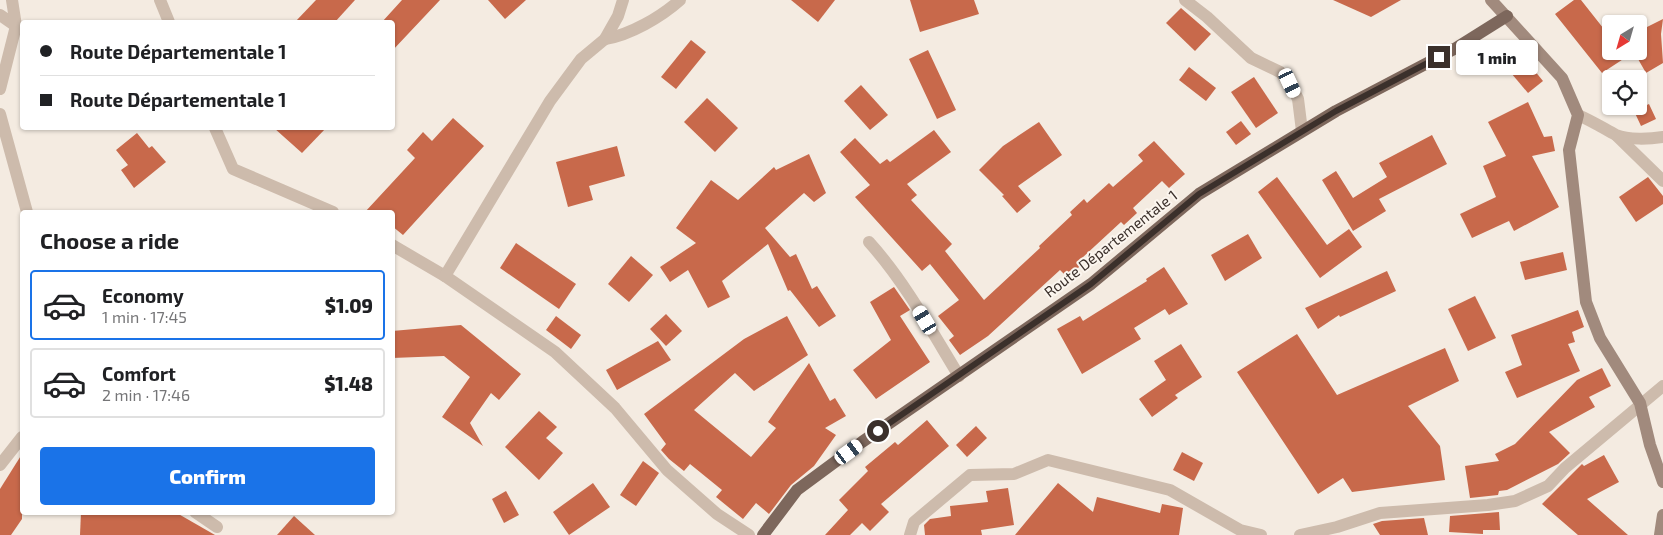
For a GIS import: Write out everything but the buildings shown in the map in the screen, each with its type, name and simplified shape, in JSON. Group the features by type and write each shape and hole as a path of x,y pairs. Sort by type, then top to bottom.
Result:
{"main road":[{"name":"Route Départementale 1","path":"764,535 797,490 1091,284 1199,194 1336,111 1456,48 1507,16"}],"street":[{"path":"0,89 16,26 12,0"},
{"path":"160,0 168,20"},
{"path":"445,276 550,101 581,59 605,39 618,16 623,0"},
{"path":"605,39 618,37 680,0"},
{"path":"1185,0 1208,17 1250,58 1280,72 1290,83 1298,99 1302,132"},
{"path":"1491,0 1562,78 1578,115 1569,150 1586,302 1600,338 1640,403 1650,445 1663,482"},
{"path":"0,15 16,26"},
{"path":"0,114 26,210"},
{"path":"1578,115 1599,123 1617,136 1663,181"},
{"path":"215,130 233,169 328,210"},
{"path":"1617,136 1652,139 1663,137"},
{"path":"869,242 883,257 916,306 958,376"},
{"path":"395,247 445,276 555,352 615,408 667,470 717,514 749,535"},
{"path":"1300,535 1338,531 1380,513 1488,505 1515,500 1548,486 1565,468 1640,403 1663,386"},
{"path":"0,465 20,440"},
{"path":"910,535 914,522 970,476 1014,474 1048,460 1170,490 1240,530 1261,535"},
{"path":"200,515 218,527"},
{"path":"1660,535 1663,515"}],"route":[{"path":"878,431 1091,284 1199,194 1336,111 1439,57"}]}
